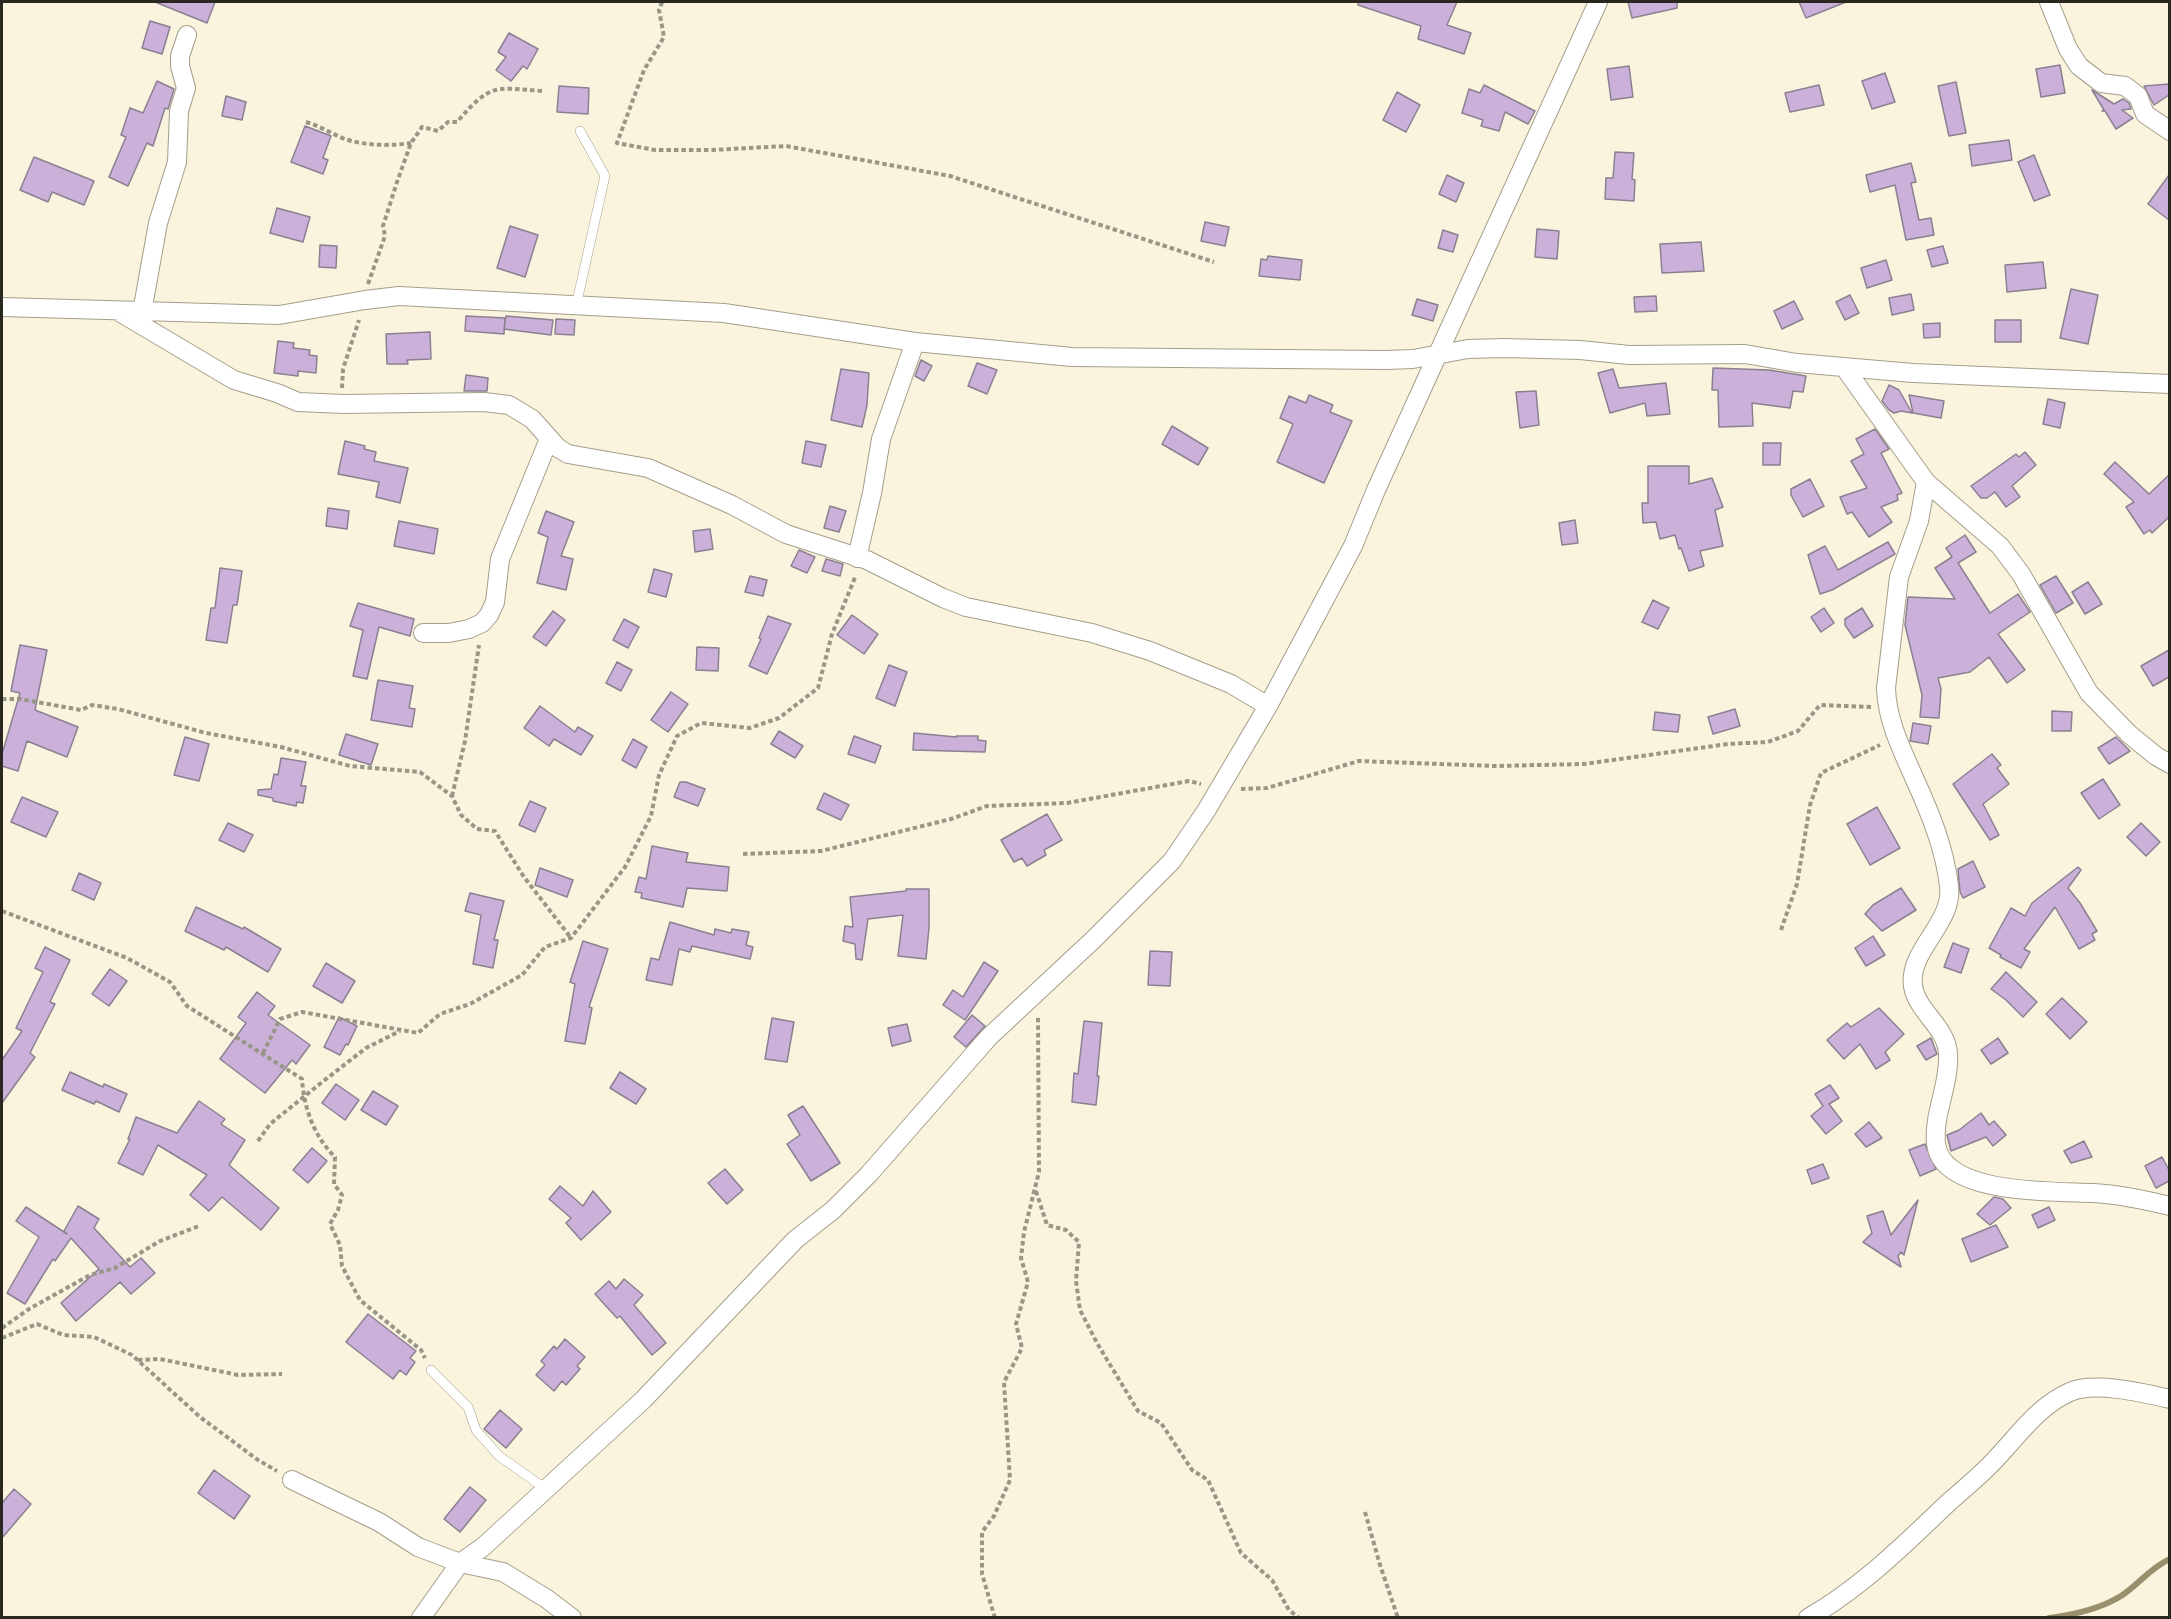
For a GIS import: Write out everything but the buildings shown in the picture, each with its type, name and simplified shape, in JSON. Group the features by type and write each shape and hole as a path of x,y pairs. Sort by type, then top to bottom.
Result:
{"street":[{"path":"421,1617 460,1563 483,1547 643,1400 795,1240 833,1210 869,1174 989,1037 1134,901 1172,861 1268,706 1353,546 1376,490 1598,2"},
{"path":"2049,2 2068,49 2079,66 2101,83 2125,86 2138,96 2145,114 2169,131"},
{"path":"142,312 158,222 177,162 179,111 186,88 180,66 180,56 187,35"},
{"path":"2,307 279,315 399,296 724,313 915,342 1084,357 1386,360 1413,359 1468,349 1504,348 1580,350 1629,355 1745,354 1797,363 1913,373 2169,384"},
{"path":"118,311 234,380 298,402 340,404 484,402 509,405 532,419 558,448 568,454 648,468 670,476 786,534 862,559 966,607 1092,633 1150,651 1231,684 1268,706"},
{"path":"862,559 881,440 915,342"},
{"path":"1844,367 1926,482 2000,546 2021,574 2089,693 2129,734 2169,764"},
{"path":"423,633 449,633 469,629 482,623 489,615 495,602 501,559 549,439"},
{"path":"1926,482 1919,521 1899,577 1887,674 1888,708 1894,732 1938,835 1949,886 1948,908 1918,962 1913,986 1917,998 1946,1041 1948,1054 1936,1143 1939,1155 1943,1163 1961,1175 2011,1189 2095,1193 2169,1206"},
{"path":"1808,1617 1868,1576 1914,1537 1989,1466 2048,1404 2072,1390 2102,1388 2138,1392 2169,1399"},
{"path":"292,1480 379,1522 418,1547 460,1563 503,1572 572,1617"}],"lane":[{"path":"576,306 605,176 580,131"},
{"path":"431,1370 468,1407 476,1430 499,1456 546,1489"}],"path":[{"path":"662,2 658,10 664,37 644,70 617,143 655,150 786,146 950,176 1214,262"},
{"path":"340,404 343,369 371,274 385,236 383,226 411,143 422,127 438,131 448,122 457,122 490,90 504,88 542,91"},
{"path":"306,122 345,139 370,144 411,143"},
{"path":"263,1053 280,1019 302,1012 418,1034 440,1014 470,1004 522,975 545,947 571,938 625,867 651,816 659,775 676,736 701,723 750,728 779,718 819,688 832,634 862,559"},
{"path":"452,796 465,741 482,623"},
{"path":"2,699 20,699 81,710 92,705 118,709 206,733 282,747 350,766 420,772 452,796 461,815 477,829 495,831 524,878 571,938"},
{"path":"743,854 821,850 951,819 987,806 1067,803 1189,781 1218,790 1267,788 1359,761 1495,766 1584,764 1718,745 1768,742 1798,731 1820,705 1888,708"},
{"path":"1781,930 1797,884 1810,805 1821,773 1876,748 1894,732"},
{"path":"2,910 127,958 170,982 187,1006 302,1079 306,1112 325,1148 335,1157 334,1184 342,1195 338,1210 330,1224 340,1245 342,1266 360,1300 421,1350 431,1370"},
{"path":"995,1617 982,1574 982,1532 994,1515 1010,1480 1004,1382 1022,1348 1016,1324 1028,1282 1022,1258 1024,1232 1039,1172 1040,1049 1038,1010 1031,998"},
{"path":"258,1141 270,1124 366,1048 400,1030"},
{"path":"1035,1189 1047,1225 1066,1230 1080,1242 1076,1281 1080,1310 1138,1411 1161,1424 1192,1470 1208,1480 1241,1553 1272,1580 1289,1610 1299,1617"},
{"path":"2,1328 29,1309 90,1275 115,1268 160,1241 199,1226"},
{"path":"2,1338 37,1324 63,1335 94,1337 132,1355 200,1418 258,1460 292,1480"},
{"path":"137,1360 160,1359 238,1375 282,1374"},
{"path":"1365,1512 1398,1617"}],"waterway":[{"path":"2049,1618 2086,1611 2113,1601 2156,1567 2170,1559"}]}
